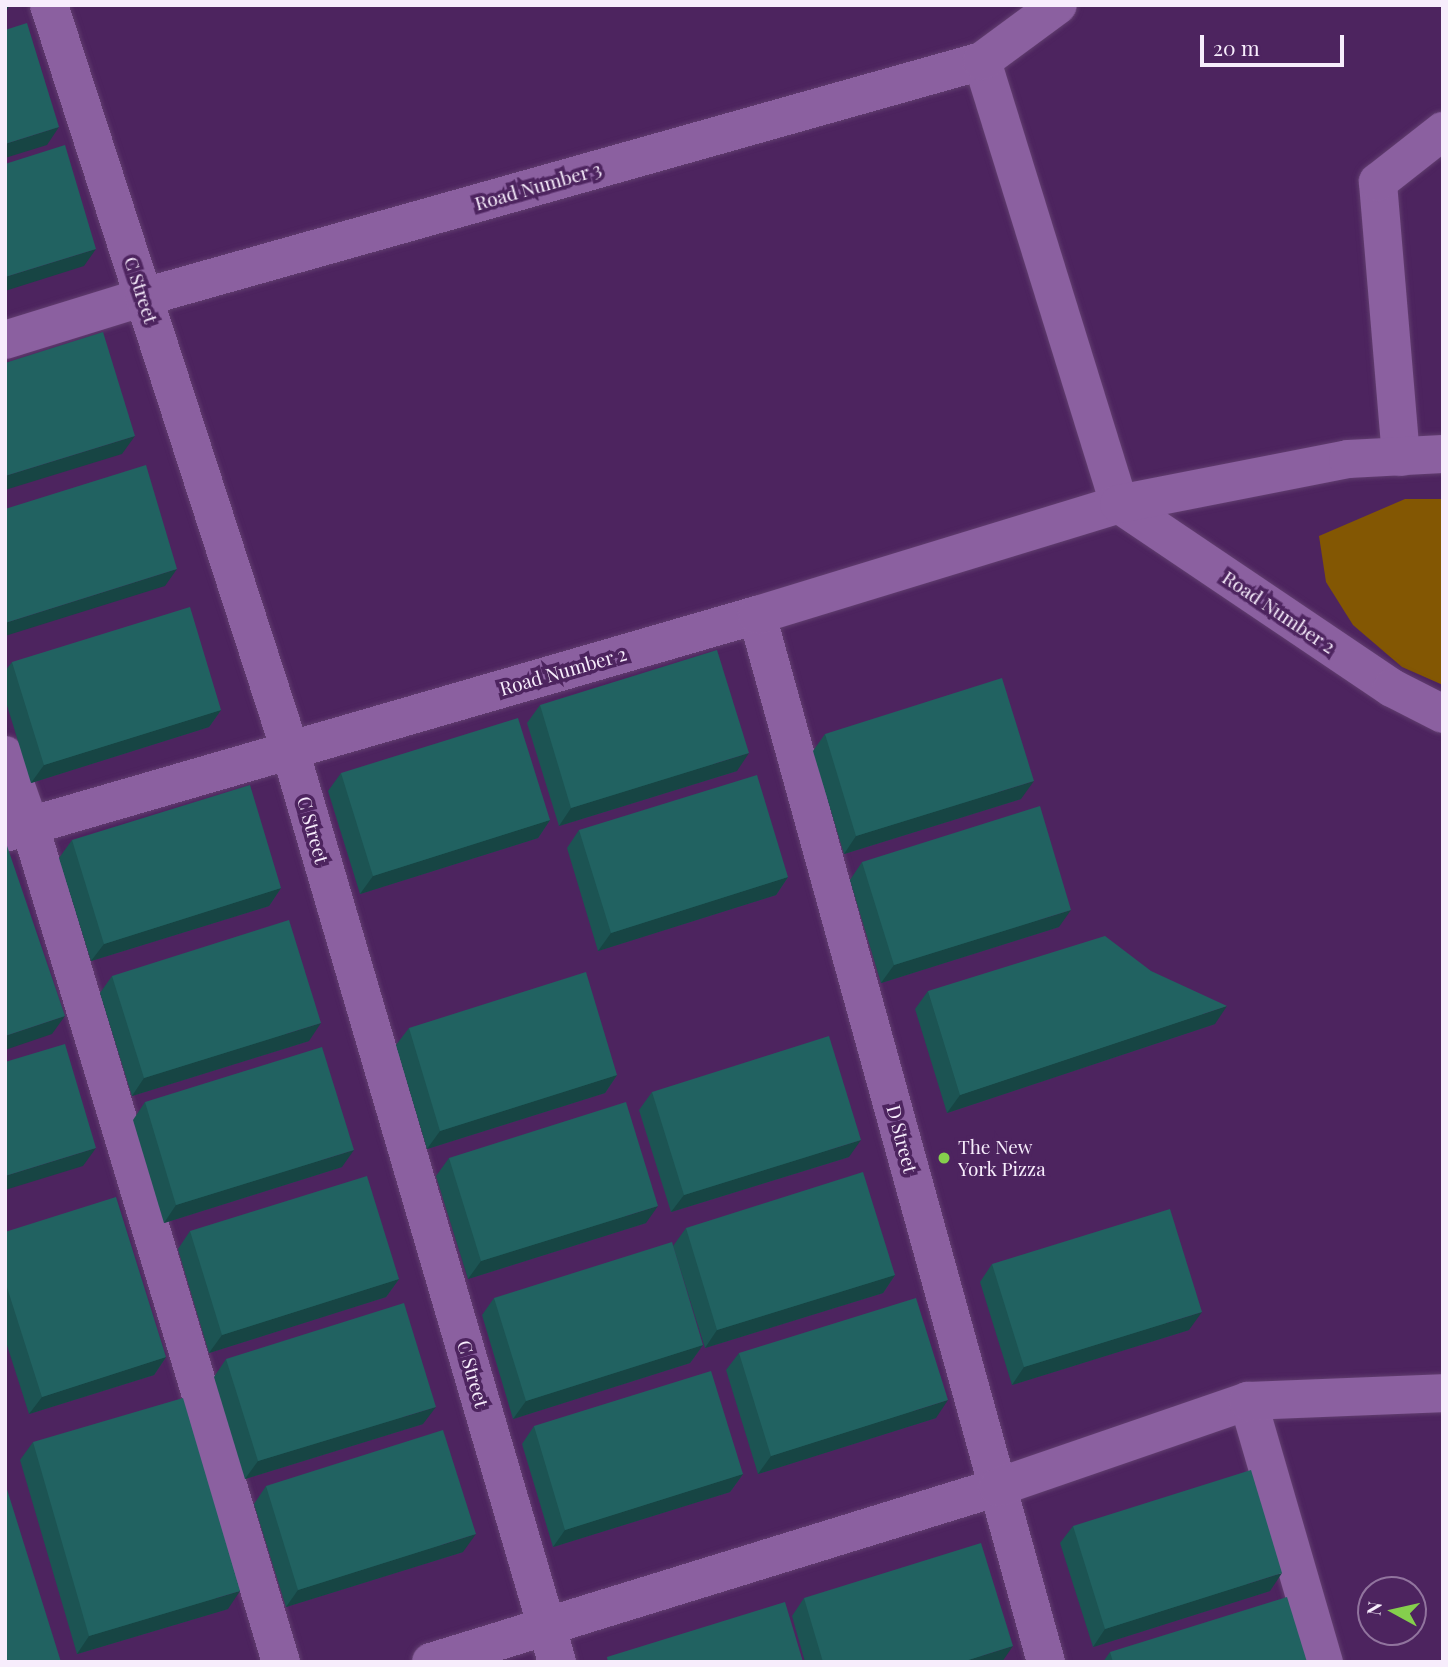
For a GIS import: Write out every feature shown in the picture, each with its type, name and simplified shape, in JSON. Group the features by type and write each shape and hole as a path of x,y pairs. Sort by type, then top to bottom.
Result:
{"street":[{"name":"C Street","path":"49,5 290,750 557,1662"},
{"name":"Road Number 3","path":"5,340 144,298 982,61 1058,5"},
{"path":"982,61 1119,504"},
{"path":"1401,457 1378,182 1443,131"},
{"name":"Road Number 2","path":"18,830 757,615 1119,504 1348,459 1443,454"},
{"name":"Road Number 2","path":"1119,504 1392,688 1443,714"},
{"name":"D Street","path":"757,615 1046,1662"},
{"path":"5,755 18,830 281,1662"},
{"path":"431,1662 998,1487 1248,1401 1443,1393"},
{"path":"1248,1401 1324,1662"}],"shaded area":[{"path":"1405,499 1443,499 1443,685 1402,667 1353,625 1326,582 1319,536"}],"building":[{"path":"27,23 59,127 5,144 5,30"},
{"path":"65,145 96,249 5,277 5,164"},
{"path":"103,332 135,436 5,476 5,363"},
{"path":"146,465 177,569 5,623 5,509"},
{"path":"190,607 221,710 44,765 12,662"},
{"path":"717,650 749,753 571,808 540,705"},
{"path":"1002,678 1034,781 856,836 825,734"},
{"path":"518,718 550,820 373,876 341,773"},
{"path":"757,775 788,877 611,933 579,830"},
{"path":"250,785 281,888 104,944 72,840"},
{"path":"1040,806 1071,910 894,965 862,862"},
{"path":"5,840 65,1016 5,1036"},
{"path":"289,920 321,1023 144,1078 112,976"},
{"path":"1105,936 1151,971 1227,1006 960,1095 928,991"},
{"path":"586,972 617,1075 440,1131 409,1028"},
{"path":"829,1036 861,1140 684,1195 652,1092"},
{"path":"65,1044 96,1148 5,1176 5,1062"},
{"path":"322,1047 354,1150 176,1205 145,1102"},
{"path":"626,1102 658,1206 481,1261 449,1158"},
{"path":"863,1172 895,1275 717,1330 686,1228"},
{"path":"367,1176 399,1279 222,1335 190,1231"},
{"path":"116,1197 166,1357 42,1397 5,1281 5,1232"},
{"path":"1170,1209 1202,1312 1024,1367 992,1264"},
{"path":"672,1242 703,1345 526,1401 494,1298"},
{"path":"916,1298 948,1400 771,1456 739,1353"},
{"path":"404,1303 436,1407 258,1461 226,1359"},
{"path":"711,1371 743,1474 565,1530 534,1426"},
{"path":"183,1398 240,1591 89,1636 33,1442"},
{"path":"443,1430 476,1534 298,1590 266,1486"},
{"path":"1251,1470 1282,1573 1105,1629 1073,1526"},
{"path":"5,1483 61,1662 5,1662"},
{"path":"981,1543 1013,1646 962,1662 823,1662 804,1598"},
{"path":"1287,1597 1307,1662 1113,1662 1110,1652"},
{"path":"785,1602 803,1662 608,1662 607,1657"}],"place":[{"name":"The New York Pizza","path":"944,1158"}]}
